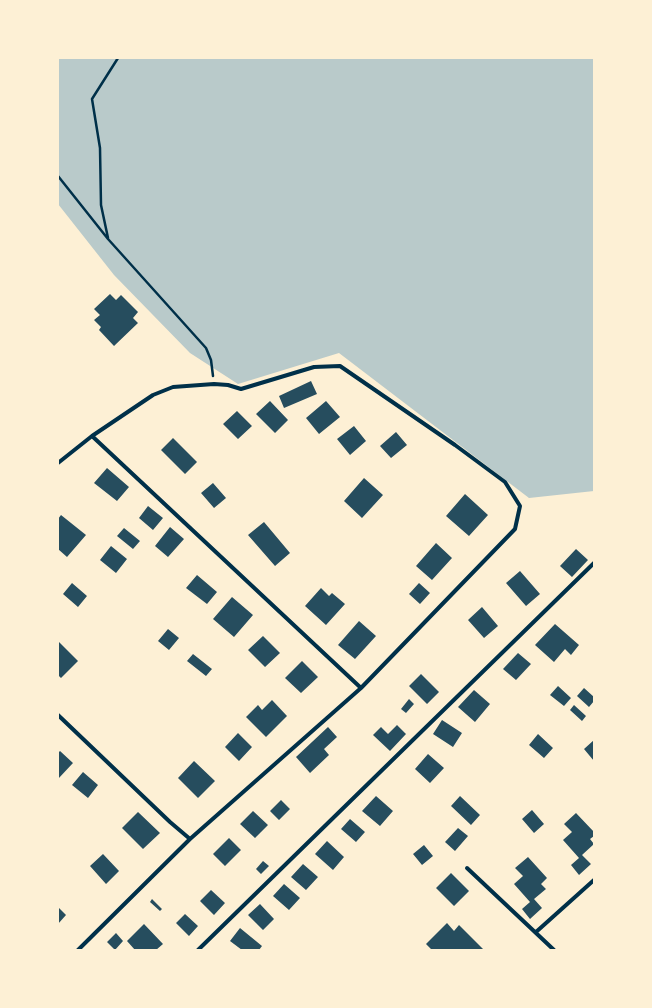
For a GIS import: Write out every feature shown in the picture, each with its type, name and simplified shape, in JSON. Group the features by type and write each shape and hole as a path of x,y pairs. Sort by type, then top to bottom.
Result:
{"street":[{"path":"58,463 92,436 153,395 173,387 214,384 228,385 241,389 314,367 340,366 455,445 505,482 520,506 515,529 361,688 190,839 78,950"},
{"path":"92,436 361,688"},
{"path":"198,950 594,563"},
{"path":"58,715 170,822 190,839"},
{"path":"467,868 554,950"},
{"path":"536,932 594,880"}],"path":[{"path":"108,239 101,205 100,148 92,99 118,58"},
{"path":"58,176 108,239 206,348 211,360 214,384"}],"shaded area":[{"path":"58,58 594,58 594,491 529,498 339,353 238,384 190,353 114,275 58,204"}],"building":[{"path":"110,294 116,300 121,295 138,312 133,318 138,323 114,346 99,330 101,327 94,320 100,315 94,309"},
{"path":"311,381 317,394 284,408 279,396"},
{"path":"270,401 288,420 275,433 256,414"},
{"path":"326,401 340,417 319,434 306,418"},
{"path":"237,411 252,426 238,439 223,424"},
{"path":"354,426 366,441 350,455 337,439"},
{"path":"396,432 407,445 391,458 380,446"},
{"path":"173,438 197,462 185,474 161,450"},
{"path":"107,468 129,487 117,501 94,483"},
{"path":"364,478 383,495 362,518 344,501"},
{"path":"213,483 226,498 214,508 201,493"},
{"path":"465,494 488,515 469,536 446,516"},
{"path":"148,506 163,518 153,530 139,518"},
{"path":"61,515 86,535 67,557 58,549 58,519"},
{"path":"264,522 290,553 275,566 248,535"},
{"path":"170,527 184,539 168,557 155,546"},
{"path":"124,528 140,541 133,549 117,536"},
{"path":"436,543 452,558 432,580 416,566"},
{"path":"111,546 127,559 116,573 100,560"},
{"path":"576,549 588,560 572,577 560,566"},
{"path":"520,571 540,594 526,606 506,583"},
{"path":"197,575 217,592 207,604 186,588"},
{"path":"72,583 87,596 78,607 63,594"},
{"path":"419,583 430,593 420,604 409,594"},
{"path":"321,588 329,596 332,593 345,604 326,625 305,606"},
{"path":"232,597 253,615 234,637 213,619"},
{"path":"482,607 498,626 484,638 468,620"},
{"path":"359,621 376,636 355,659 338,645"},
{"path":"555,624 579,645 571,655 565,649 554,662 535,645"},
{"path":"168,629 179,638 169,650 158,641"},
{"path":"263,636 280,653 265,667 248,650"},
{"path":"59,642 78,661 61,678 58,675"},
{"path":"518,653 531,664 516,680 503,669"},
{"path":"193,654 212,669 206,676 187,661"},
{"path":"302,661 318,677 301,693 285,678"},
{"path":"421,674 439,692 427,704 409,686"},
{"path":"558,686 571,698 564,706 550,695"},
{"path":"584,688 594,697 594,701 589,707 577,696"},
{"path":"474,690 490,704 475,722 458,707"},
{"path":"409,699 414,704 406,713 401,709"},
{"path":"272,700 287,716 266,737 246,717 258,705 262,710"},
{"path":"574,705 586,716 582,721 570,710"},
{"path":"442,720 462,733 453,747 433,734"},
{"path":"397,725 406,734 390,751 373,735 381,727 388,734"},
{"path":"328,727 337,737 324,749 329,755 310,773 296,757"},
{"path":"238,733 252,747 239,761 225,747"},
{"path":"538,734 553,748 544,758 529,745"},
{"path":"594,740 594,761 584,749"},
{"path":"60,751 73,763 58,779 58,753"},
{"path":"428,754 444,768 430,783 415,769"},
{"path":"194,761 215,781 198,798 178,778"},
{"path":"83,772 98,785 88,798 72,785"},
{"path":"376,796 393,811 380,826 362,811"},
{"path":"460,796 480,815 471,825 451,806"},
{"path":"281,800 290,809 279,820 270,811"},
{"path":"532,810 544,824 534,833 522,819"},
{"path":"253,811 268,825 255,838 240,824"},
{"path":"138,812 160,833 143,849 122,828"},
{"path":"576,813 594,832 594,836 590,839 594,844 582,855 591,864 579,875 571,865 579,858 563,840 572,832 564,824"},
{"path":"350,819 365,832 356,842 341,829"},
{"path":"458,828 468,836 455,851 445,842"},
{"path":"229,838 241,850 225,866 213,854"},
{"path":"327,841 344,857 333,870 315,854"},
{"path":"424,845 433,856 422,865 413,854"},
{"path":"103,854 119,871 106,884 90,866"},
{"path":"528,857 547,878 541,884 546,889 534,899 542,908 530,919 522,909 530,902 514,884 523,876 515,868"},
{"path":"263,861 269,866 261,874 256,869"},
{"path":"303,864 318,877 306,890 291,877"},
{"path":"451,873 469,891 454,906 436,888"},
{"path":"284,884 300,898 289,910 273,896"},
{"path":"211,890 225,903 214,915 200,901"},
{"path":"152,899 162,909 160,911 150,902"},
{"path":"260,904 274,919 263,930 248,915"},
{"path":"58,907 66,915 58,924"},
{"path":"185,914 198,926 189,936 176,923"},
{"path":"447,923 454,931 459,925 484,950 432,950 426,944"},
{"path":"144,924 163,944 156,950 135,950 127,941"},
{"path":"240,928 262,946 259,950 242,950 230,941"},
{"path":"116,933 123,941 115,950 107,942"}]}
